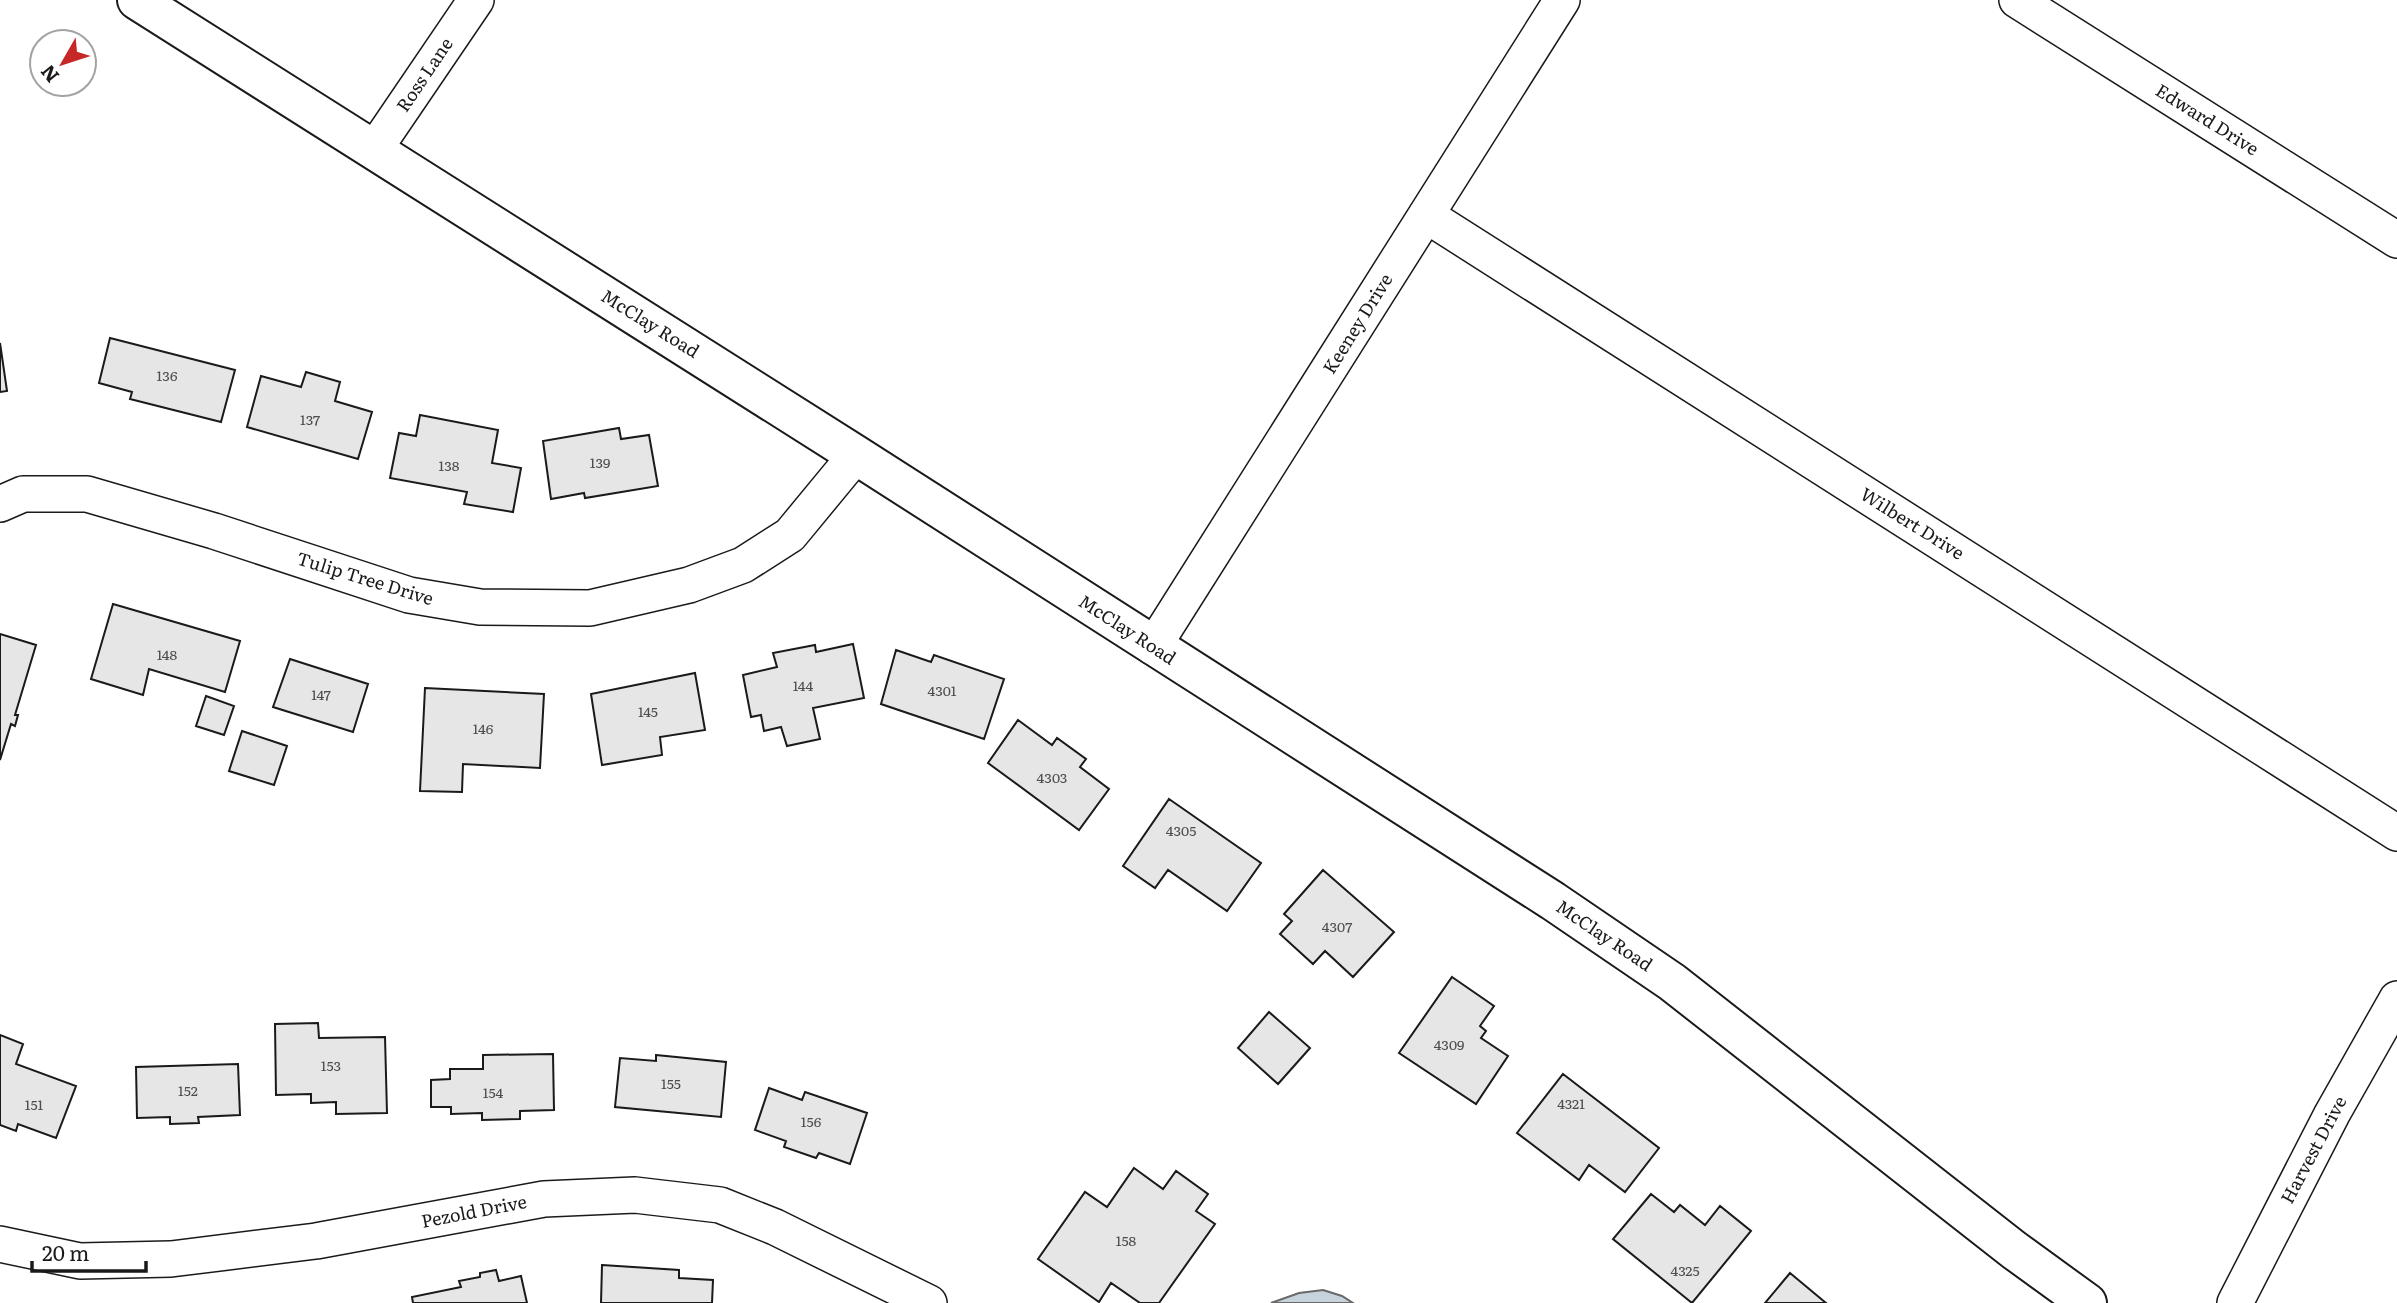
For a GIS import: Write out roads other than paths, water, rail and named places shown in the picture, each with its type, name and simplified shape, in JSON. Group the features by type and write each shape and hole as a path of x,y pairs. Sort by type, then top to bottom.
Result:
{"main road":[{"name":"McClay Road","path":"137,0 856,455 1153,647 1356,773 1553,901 1672,982 1993,1234 2087,1303"}],"street":[{"name":"Ross Lane","path":"374,150 476,0"},
{"name":"Keeney Drive","path":"1153,647 1562,0"},
{"name":"Edward Drive","path":"2017,0 2397,240"},
{"name":"Wilbert Drive","path":"1426,215 2397,833"},
{"name":"Tulip Tree Drive","path":"0,504 23,494 87,494 214,531 410,595 480,607 590,608 689,585 743,565 790,535 856,455"},
{"name":"Harvest Drive","path":"2235,1303 2332,1114 2397,999"},
{"name":"Pezold Drive","path":"0,1244 80,1261 171,1259 316,1241 544,1199 635,1195 720,1205 775,1227 929,1303"}]}
